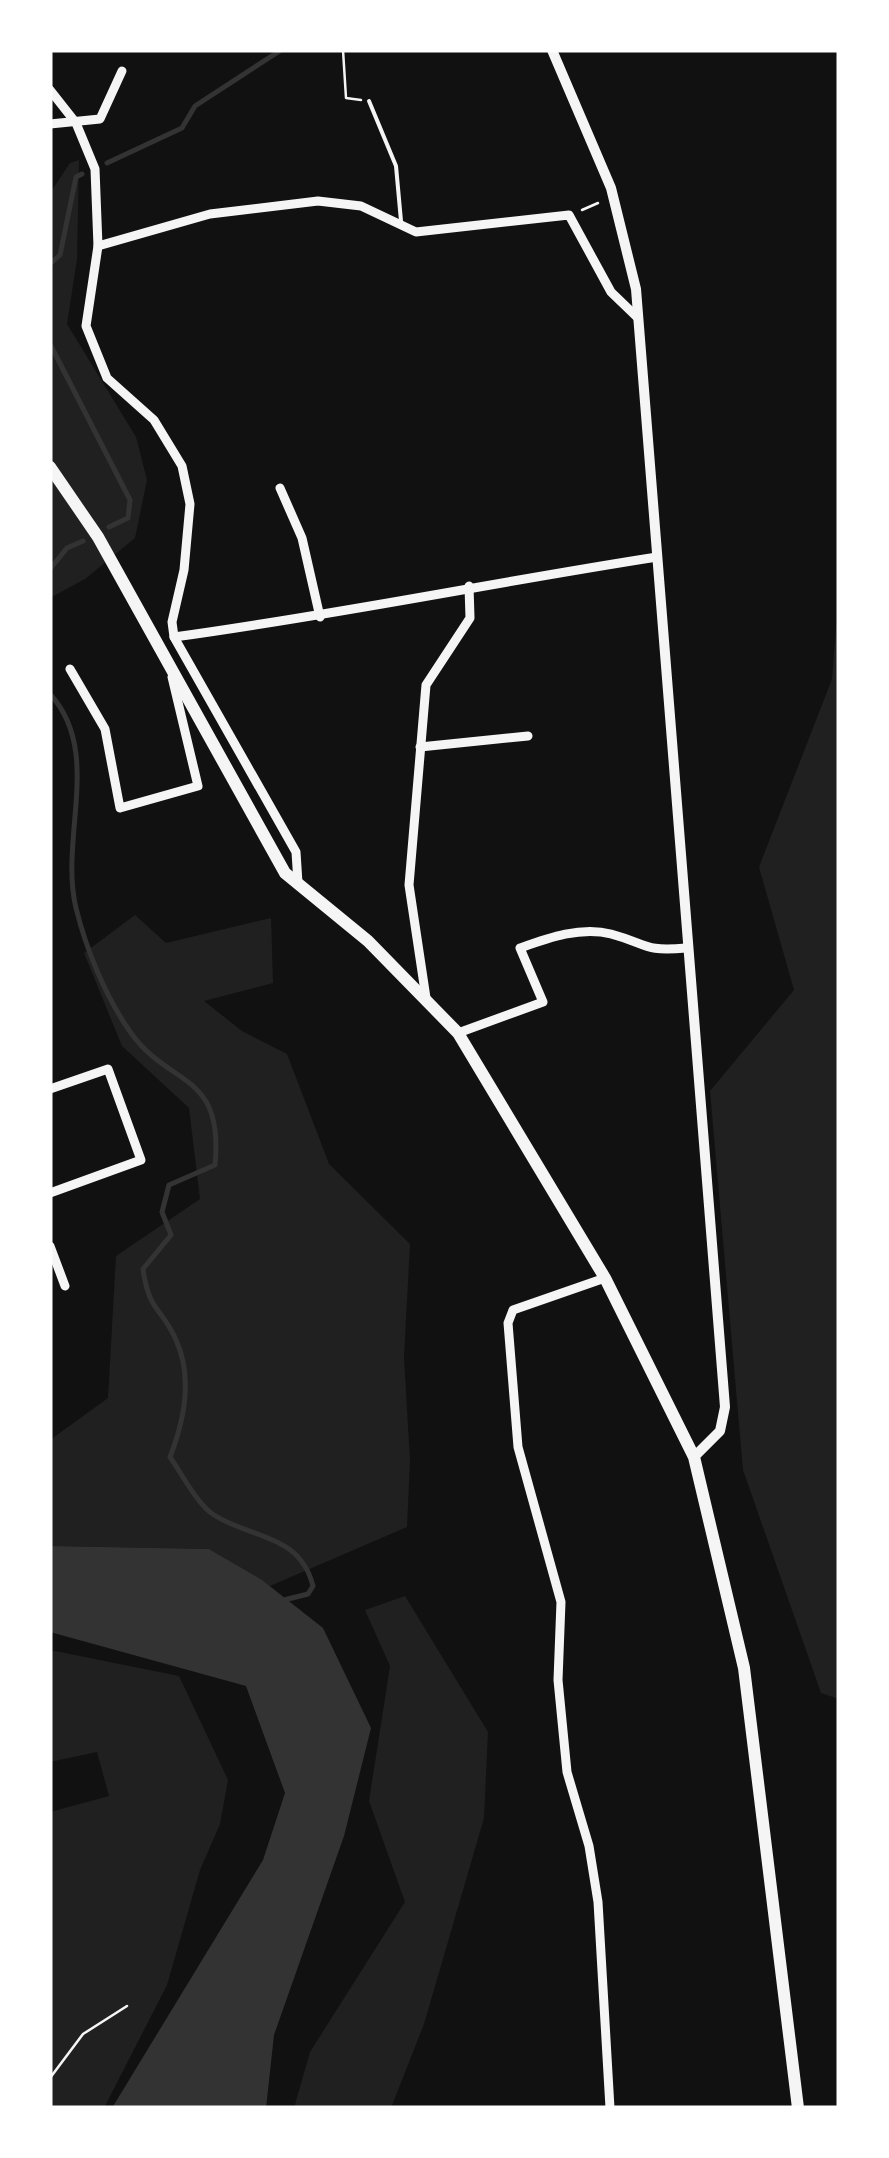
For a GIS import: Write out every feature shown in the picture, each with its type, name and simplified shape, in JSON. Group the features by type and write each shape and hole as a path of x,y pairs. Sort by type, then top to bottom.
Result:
{"main road":[{"path":"50,468 98,536 285,873 368,941 458,1034 605,1278 694,1458 744,1668 798,2108"}],"street":[{"path":"552,50 613,197 636,289 686,948 726,1407 720,1431 694,1458"},
{"path":"50,124 100,119 122,71"},
{"path":"50,90 76,123 95,169 98,246 86,326 107,378 154,420 182,466 190,504 184,570 172,622 174,636 296,852 298,883"},
{"path":"98,246 210,214 318,201 361,206 416,232 568,216 611,292 638,318"},
{"path":"280,488 302,538 320,617"},
{"path":"174,636 320,617 468,586 657,557"},
{"path":"426,998 408,885 426,685 470,618 468,586"},
{"path":"70,670 105,730 120,808 198,786 168,664"},
{"path":"420,747 528,736"},
{"path":"458,1034 543,1002 520,948 560,934 609,933 650,951 686,948"},
{"path":"50,1089 108,1069 140,1160 50,1193"},
{"path":"50,1246 65,1286"},
{"path":"605,1278 513,1310 508,1323 518,1447 561,1602 560,1698 567,1772 588,1846 598,1902 610,2108"}],"lane":[{"path":"369,101 396,166 402,226"}],"path":[{"path":"343,50 346,98 369,101"},
{"path":"568,216 613,197"},
{"path":"50,2078 83,2034 99,2020 127,2006"}],"shaded area":[{"path":"79,160 77,259 67,324 136,437 147,480 135,538 85,579 50,598 50,193 70,163"},
{"path":"839,592 839,1699 821,1693 743,1470 710,1091 794,990 759,867 832,679"},
{"path":"135,915 166,943 271,918 273,983 204,1001 242,1031 287,1054 329,1164 410,1244 404,1357 410,1461 407,1527 270,1586 209,1549 50,1546 50,1440 108,1398 116,1256 200,1199 189,1108 122,1046 84,953"},
{"path":"50,1546 209,1549 262,1580 323,1628 371,1728 344,1836 274,2035 266,2108 112,2108 263,1860 285,1793 246,1686 50,1632"},
{"path":"405,1596 488,1732 484,1818 424,2024 391,2108 294,2108 310,2052 405,1902 369,1801 390,1666 365,1610"},
{"path":"50,1650 179,1676 228,1780 220,1824 200,1870 167,1985 104,2108 50,2108 50,1812 109,1796 97,1752 50,1762"}],"waterway":[{"path":"107,163 182,128 195,106 281,50"},
{"path":"50,264 60,255 76,177 82,174"},
{"path":"50,344 130,500 128,518 109,527"},
{"path":"50,569 67,548 83,541"},
{"path":"50,694 66,717 74,742 77,796 72,881 91,956 131,1033 202,1096 211,1112 216,1135 215,1165 169,1185 162,1212 171,1235 143,1269 152,1302 171,1329 184,1369 183,1414 170,1457 214,1515 273,1540 297,1556 313,1586 308,1594 284,1600"}]}
